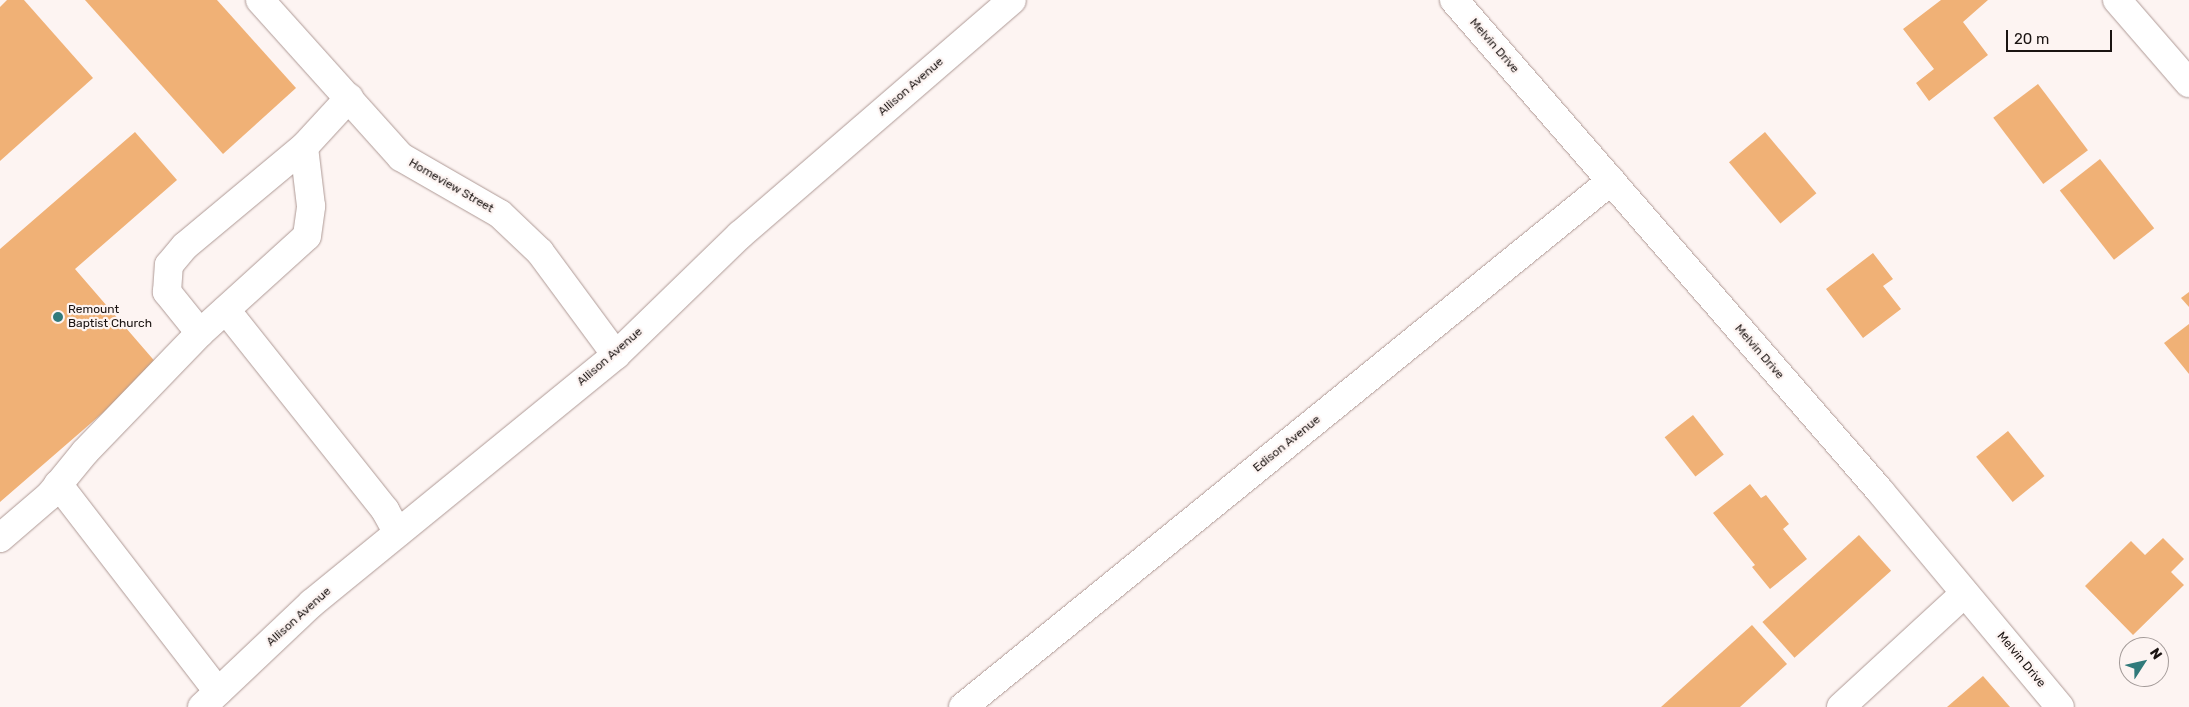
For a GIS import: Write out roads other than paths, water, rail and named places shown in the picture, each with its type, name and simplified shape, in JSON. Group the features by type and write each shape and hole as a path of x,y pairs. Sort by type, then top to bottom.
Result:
{"street":[{"name":"Homeview Street","path":"260,0 401,157 500,214 540,252 616,355"},
{"name":"Allison Avenue","path":"210,699 312,603 616,355 740,235 1012,0"},
{"name":"Melvin Drive","path":"1454,0 1965,593 2060,707"},
{"path":"2117,0 2189,83"},
{"path":"200,333 167,292 169,265 185,246 304,147 349,98"},
{"path":"0,538 58,484 85,452 200,333 307,236 312,206 304,147"},
{"name":"Edison Avenue","path":"963,707 1610,181"},
{"path":"226,310 385,510 398,533"},
{"path":"58,484 210,699"},
{"path":"1841,707 1965,593"}],"place":[{"name":"Remount Baptist Church","path":"58,317"}]}
